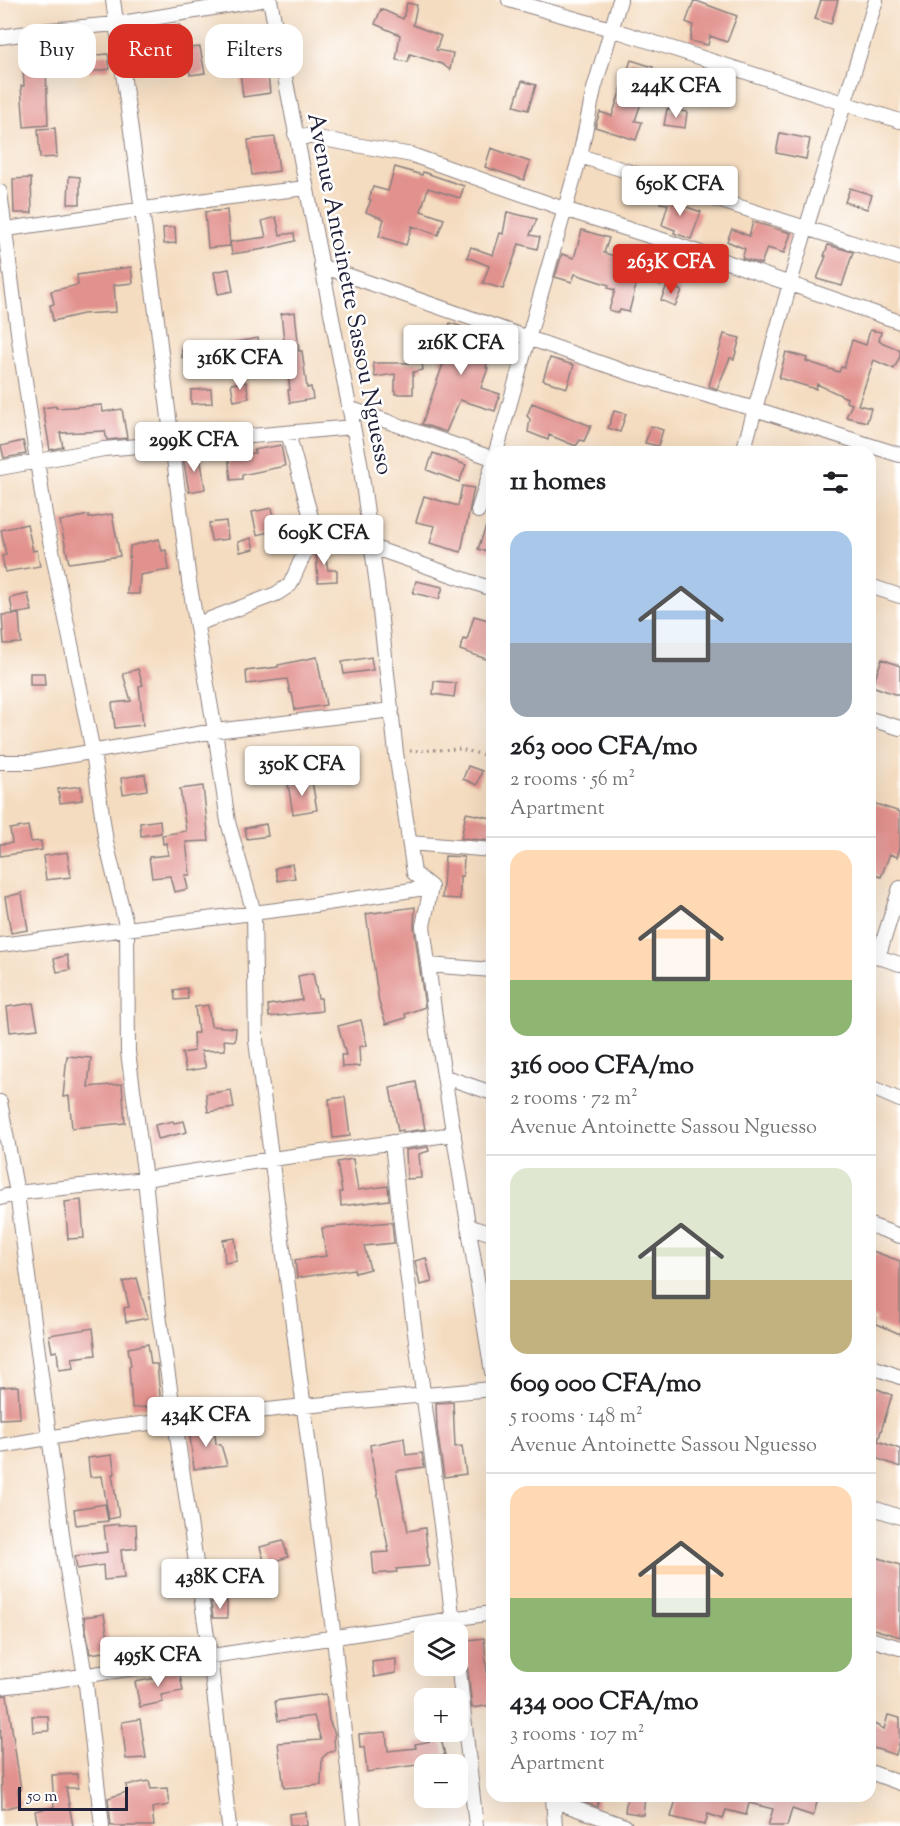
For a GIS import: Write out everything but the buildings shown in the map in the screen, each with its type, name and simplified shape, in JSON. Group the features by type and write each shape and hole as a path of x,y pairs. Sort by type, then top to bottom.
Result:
{"street":[{"path":"113,0 116,24 261,0"},
{"name":"Avenue Antoinette Sassou Nguesso","path":"270,0 353,427 372,547 396,753 414,873 431,887"},
{"path":"509,0 611,29 900,121"},
{"path":"498,446 580,156 594,89 620,0"},
{"path":"745,446 790,285 876,0"},
{"path":"0,37 108,25"},
{"path":"123,78 173,442 189,581 228,822 254,913 256,1041 334,1638 354,1826"},
{"path":"296,134 412,155 564,209 672,243 900,322"},
{"path":"580,156 900,258"},
{"path":"2,230 306,188"},
{"path":"0,192 2,230 46,521 93,752 106,842 127,929 128,1052 145,1179 159,1315 210,1656 229,1826"},
{"path":"321,267 629,373 755,409 872,446"},
{"path":"349,408 486,456"},
{"path":"0,468 104,449 353,427"},
{"path":"197,624 276,594 290,585 298,570 313,534 312,521 288,432"},
{"path":"876,447 900,455"},
{"path":"478,511 486,485"},
{"path":"372,547 486,587"},
{"path":"876,588 900,596"},
{"path":"0,762 31,762 215,731 392,710"},
{"path":"876,721 900,728"},
{"path":"410,843 486,849"},
{"path":"0,945 254,913 431,887 423,926 486,1336"},
{"path":"876,951 900,888"},
{"path":"876,957 900,964"},
{"path":"428,965 486,970"},
{"path":"446,1077 486,1091"},
{"path":"876,1090 900,1100"},
{"path":"0,1102 17,1193 66,1564 85,1676 102,1826"},
{"path":"0,1198 17,1193 145,1179 454,1134"},
{"path":"392,1142 402,1242 452,1622"},
{"path":"468,1226 486,1232"},
{"path":"876,1227 900,1236"},
{"path":"876,1368 900,1377"},
{"path":"0,1446 114,1427 304,1406 486,1390"},
{"path":"876,1509 900,1517"},
{"path":"465,1622 486,1615"},
{"path":"0,1687 334,1638 414,1630"},
{"path":"876,1641 900,1648"},
{"path":"460,1676 476,1826"},
{"path":"876,1774 900,1783"},
{"path":"554,1802 555,1826"},
{"path":"564,1802 625,1826"}],"path":[{"path":"396,753 460,748 486,755"}]}
